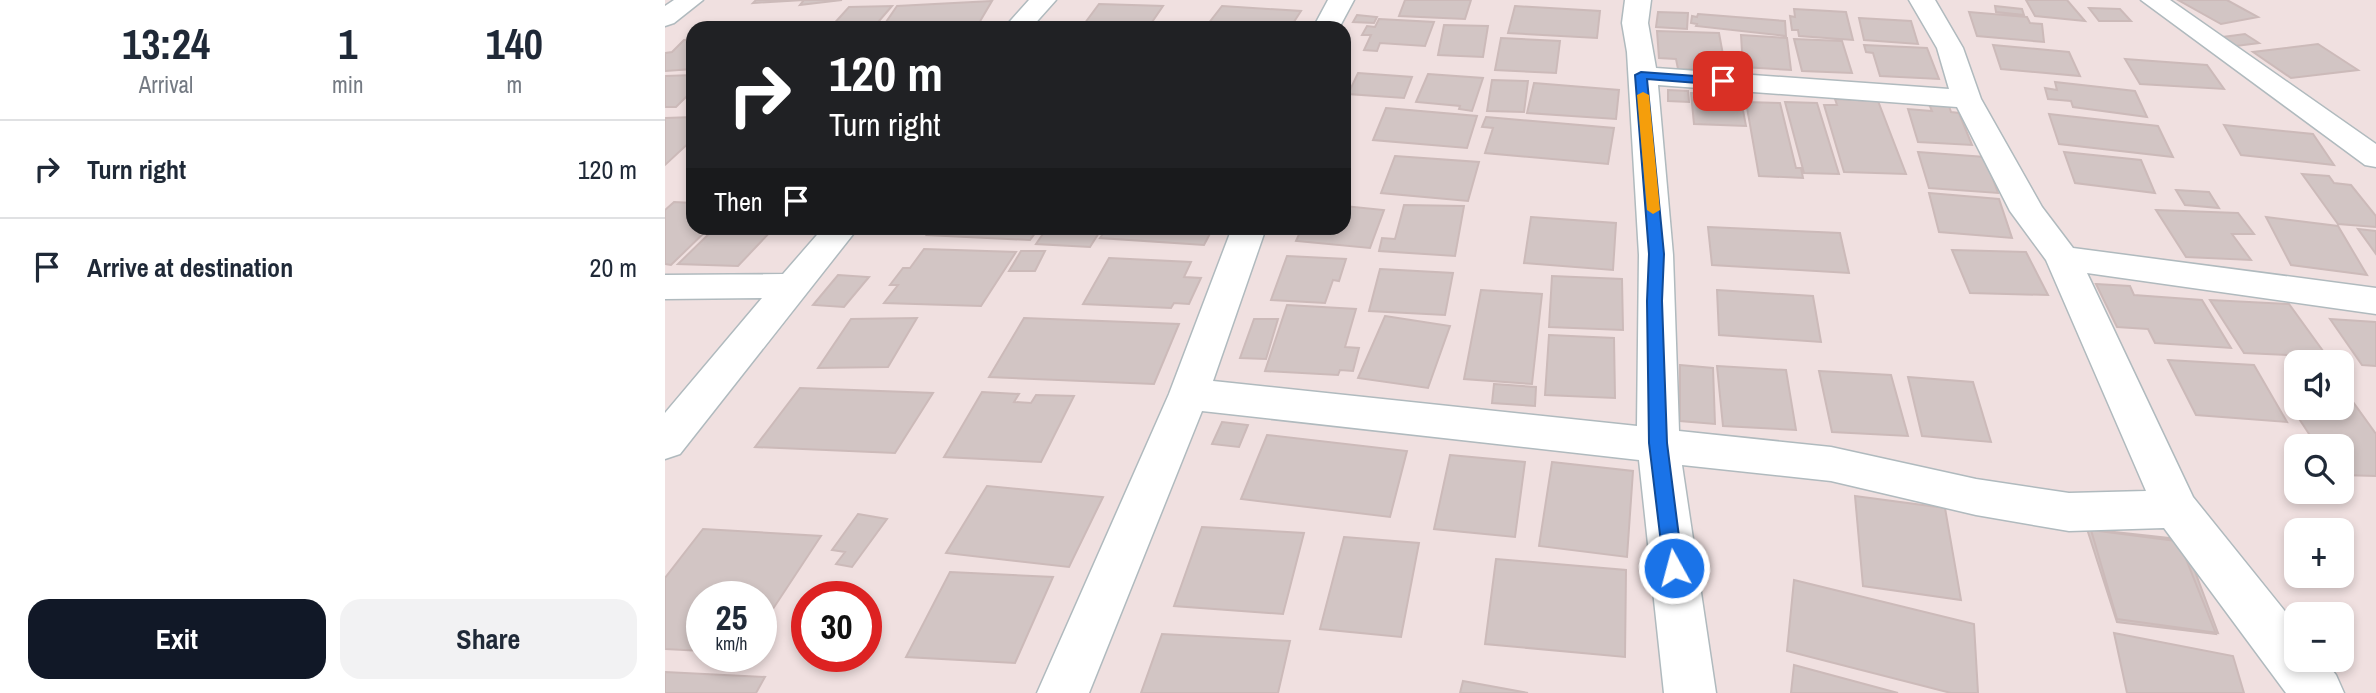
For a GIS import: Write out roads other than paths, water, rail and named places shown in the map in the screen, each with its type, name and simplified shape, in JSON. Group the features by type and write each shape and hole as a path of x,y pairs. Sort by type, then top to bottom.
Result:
{"street":[{"path":"665,18 690,0"},
{"path":"1024,21 1043,0"},
{"path":"1330,21 1341,0"},
{"path":"1638,0 1635,23 1641,52 1656,254 1654,301 1658,443 1690,693"},
{"path":"1922,0 1950,48 1967,99 2027,211 2062,258 2176,509 2318,693"},
{"path":"2154,0 2376,158"},
{"path":"1641,75 1967,99"},
{"path":"665,442 835,235"},
{"path":"1063,693 1189,394 1246,235"},
{"path":"2062,258 2376,301"},
{"path":"665,287 794,286"},
{"path":"1189,394 1658,443 1831,464 1976,497 2069,512 2176,509"}]}
